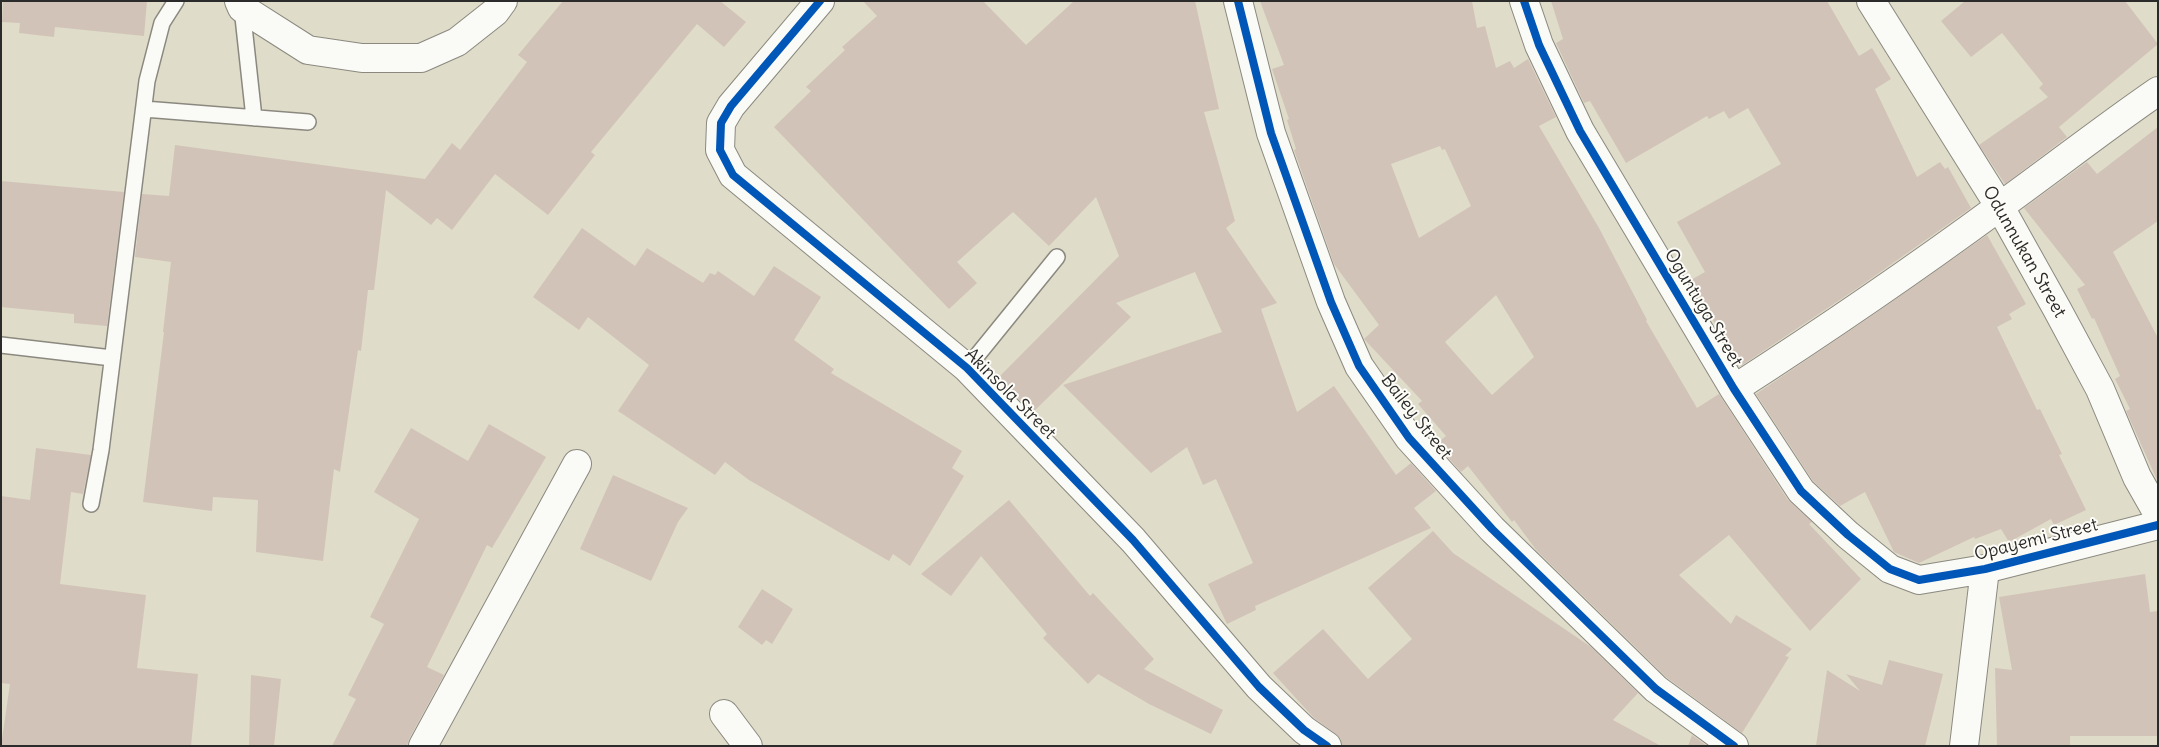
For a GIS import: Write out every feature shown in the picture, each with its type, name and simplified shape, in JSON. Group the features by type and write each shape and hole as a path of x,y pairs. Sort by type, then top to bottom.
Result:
{"street":[{"path":"240,5 308,50 362,58 421,58 457,42 495,12 503,1"},
{"name":"Akinsola Street","path":"820,1 731,106 721,123 720,150 733,175 966,368 979,384 1133,540 1260,687 1304,730 1327,746"},
{"name":"Bailey Street","path":"1238,1 1271,133 1331,302 1359,366 1409,438 1492,529 1656,689 1734,746"},
{"name":"Oguntuga Street","path":"1524,1 1539,44 1580,131 1734,389 1801,491 1848,535 1890,569 1920,580"},
{"name":"Odunnukan Street","path":"1871,1 2000,207 2100,389 2137,477 2158,514"},
{"path":"1734,389 1848,315 2000,207 2106,126 2158,91"},
{"path":"423,746 577,464"},
{"name":"Opayemi Street","path":"1920,580 1985,570 2158,525"},
{"path":"1964,746 1985,570"},
{"path":"724,714 748,746"}],"lane":[{"path":"91,504 101,450 147,81 162,23 176,1"},
{"path":"240,5 254,118"},
{"path":"144,109 308,122"},
{"path":"966,368 1057,257"},
{"path":"1,345 112,358"}],"building":[{"path":"3,1 147,1 144,36 55,27 54,37 19,33 20,23 2,22"},
{"path":"563,1 720,1 746,22 724,47 697,24 591,152 595,155 548,215 495,174 452,230 437,218 431,225 386,190 374,290 368,290 361,351 358,350 340,472 334,469 323,561 256,552 258,500 213,497 212,511 143,502 171,262 135,257 142,194 169,196 175,145 425,179 452,143 460,150 527,62 518,55"},
{"path":"863,1 983,1 1026,45 1074,1 1195,1 1219,109 1204,112 1235,221 1226,228 1277,303 1261,309 1297,412 1334,386 1396,475 1411,463 1436,491 1414,508 1431,528 1255,606 1256,610 1227,624 1208,584 1253,563 1216,479 1203,485 1187,447 1151,473 1063,385 1222,332 1195,272 1116,303 1131,317 1032,413 998,378 1119,256 1096,197 1049,246 1013,212 957,262 977,283 949,309 774,127 811,91 806,87 845,50 842,47 877,16"},
{"path":"1260,1 1472,1 1477,28 1485,26 1496,68 1510,61 1514,68 1528,59 1556,117 1539,126 1599,228 1646,321 1697,408 1719,394 1788,500 1812,522 1809,524 1861,579 1810,631 1729,535 1679,575 1731,624 1736,615 1792,649 1785,656 1789,657 1742,733 1666,677 1537,551 1514,520 1512,522 1468,466 1461,472 1436,444 1446,436 1418,404 1422,401 1364,339 1379,325 1334,264 1294,150 1296,149 1287,120 1289,119 1272,69 1284,65","holes":["1440,146 1442,150 1445,149 1471,206 1419,238 1391,164","1496,295 1534,357 1492,395 1445,342"]},
{"path":"1551,1 1827,1 1859,56 1872,48 1891,79 1875,89 1917,177 1940,162 1945,169 1948,167 1971,208 1859,287 1741,366 1689,281 1705,272 1677,222 1781,164 1748,108 1729,119 1724,111 1709,119 1707,116 1626,163 1590,101 1584,103 1556,43 1563,39"},
{"path":"1965,1 2125,1 2158,44 2059,127 2067,137 2005,184 1979,145 2048,97 2039,88 2043,84 2002,33 1971,57 1941,21"},
{"path":"2158,127 2158,221 2113,252 2158,338 2158,482 2126,411 2130,409 2115,379 2120,376 2094,318 2092,319 2077,289 2085,285 2024,208 2087,162 2097,174"},
{"path":"1,181 124,192 107,326 74,323 74,314 1,307"},
{"path":"582,228 635,266 647,248 703,283 710,273 715,275 718,271 754,296 774,266 821,297 794,340 834,369 831,373 962,451 952,468 964,476 910,566 893,554 889,561 749,480 725,462 715,475 618,411 649,365 588,317 579,330 533,297"},
{"path":"1987,235 2026,304 2009,314 2012,319 1997,327 2037,410 2040,409 2062,454 2059,455 2086,510 2054,525 2051,519 2009,542 2001,529 1975,539 1974,537 1919,563 1894,552 1865,492 1840,506 1813,481 1756,394"},
{"path":"489,424 546,457 492,548 487,545 427,667 444,675 407,746 332,746 356,699 348,695 384,624 370,617 419,519 374,492 411,428 468,461"},
{"path":"36,448 91,455 83,494 71,492 60,584 146,595 137,668 198,674 191,746 1,746 10,684 1,683 1,496 30,500"},
{"path":"613,475 688,508 678,522 651,581 580,549"},
{"path":"1009,500 1090,596 1093,593 1154,659 1144,669 1223,710 1211,734 1149,704 1098,674 1088,684 1043,638 1047,634 981,556 951,596 921,574"},
{"path":"1433,531 1453,553 1591,647 1638,693 1613,720 1661,746 1342,746 1341,739 1314,718 1273,673 1323,629 1368,679 1412,639 1368,588"},
{"path":"2145,574 2150,612 2158,611 2158,736 2070,736 2070,746 1997,746 1995,668 2012,670 1999,597"},
{"path":"762,589 793,609 772,644 766,640 762,645 738,627"},
{"path":"1889,660 1943,674 1925,746 1816,746 1827,670 1860,691 1846,674 1882,685"},
{"path":"251,675 281,679 274,746 249,746"},
{"path":"1692,735 1707,746 1688,746"}],"cycle path":[{"path":"820,1 731,106 721,123 720,150 733,175 967,368 1133,540 1259,687 1304,730 1327,746"},
{"path":"1238,1 1271,133 1331,302 1359,366 1409,438 1492,529 1656,689 1734,746"},
{"path":"1524,1 1539,45 1580,131 1734,389 1801,491 1848,535 1890,569 1919,580 1985,569 2158,525"}]}
